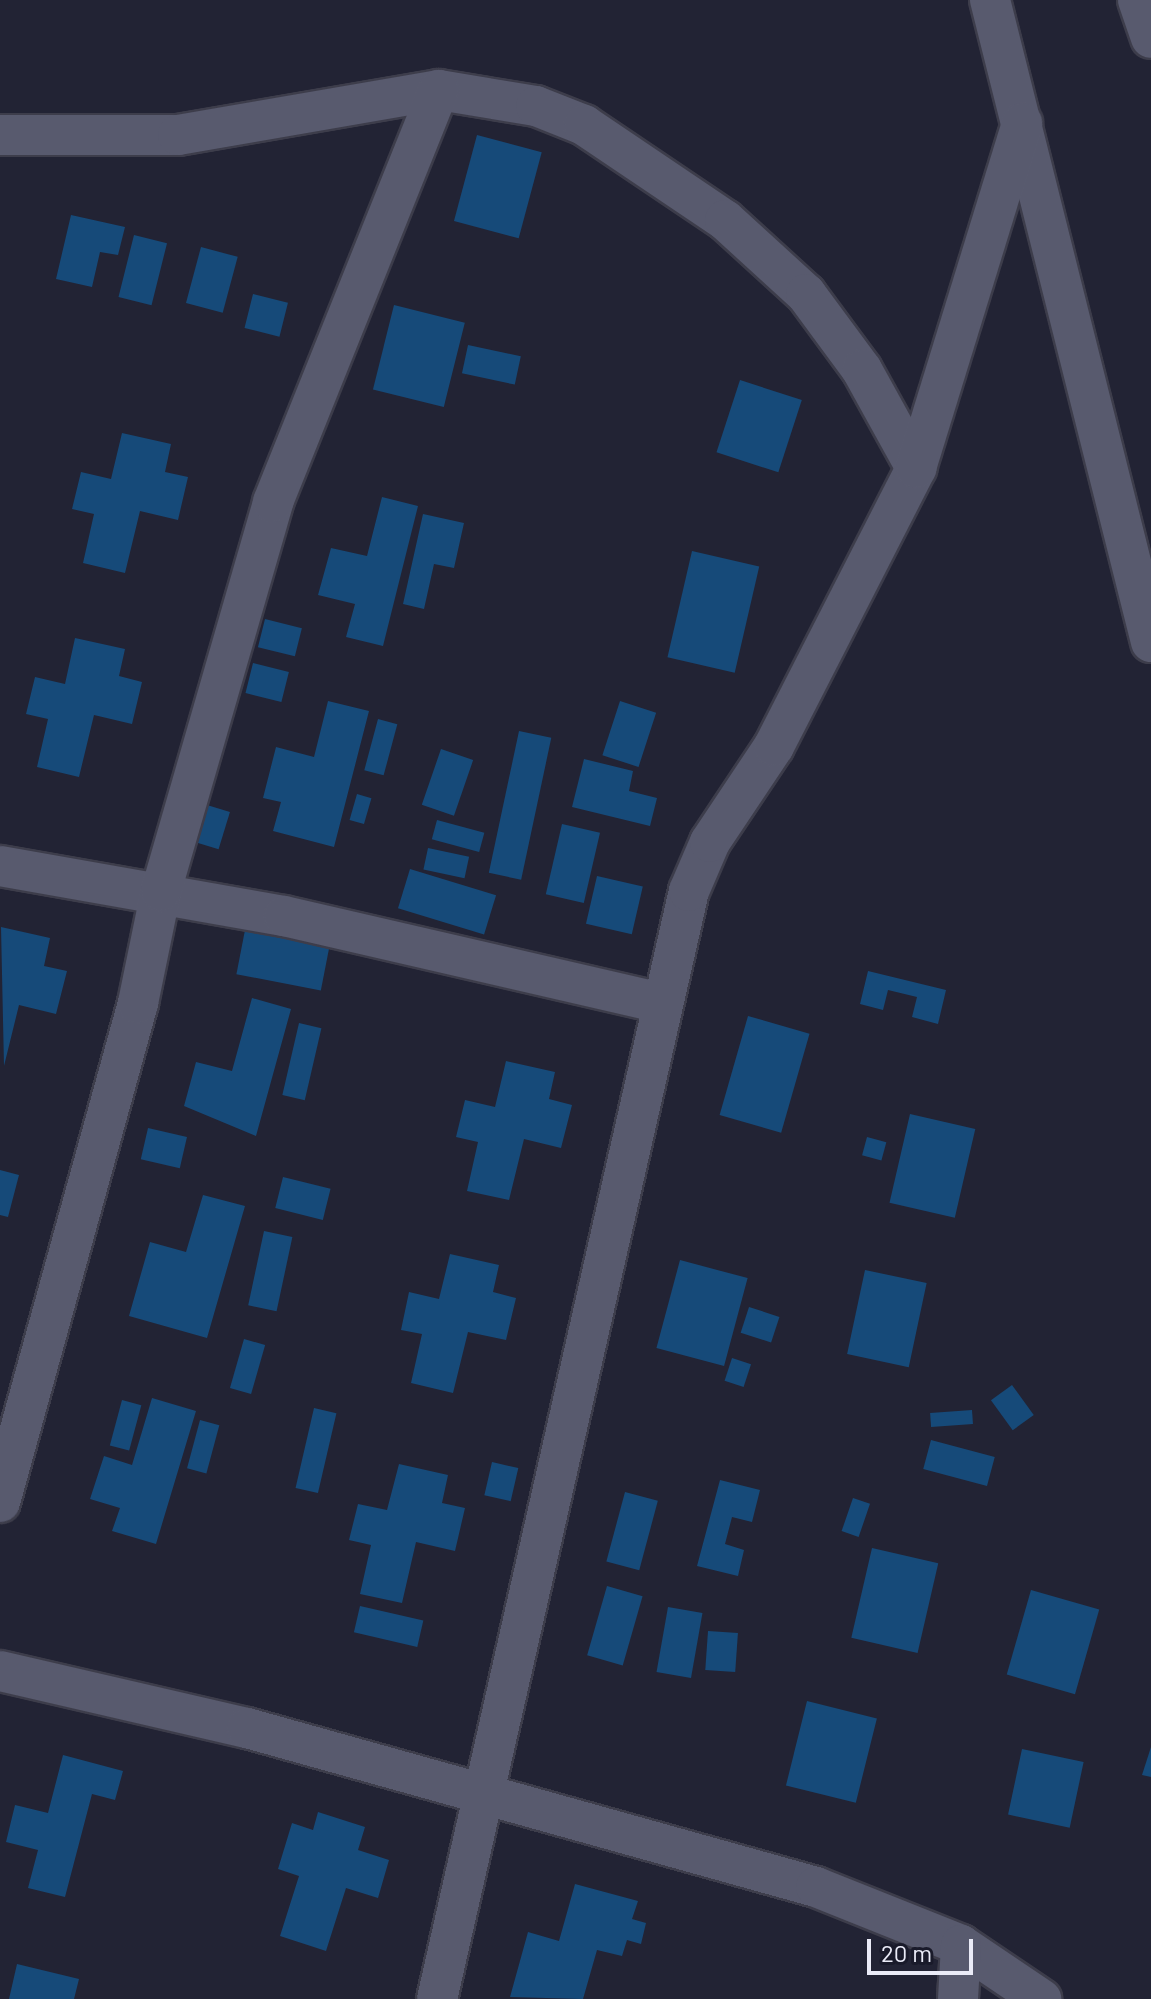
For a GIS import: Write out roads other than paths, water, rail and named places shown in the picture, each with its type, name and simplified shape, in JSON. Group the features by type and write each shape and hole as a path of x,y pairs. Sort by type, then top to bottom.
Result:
{"street":[{"path":"990,0 1151,642"},
{"path":"1138,0 1151,38"},
{"path":"0,135 178,135 439,90 536,106 584,125 725,220 806,294 862,370 916,468"},
{"path":"0,1502 138,1003 161,891 273,502 439,90"},
{"path":"437,1999 660,1003 710,842 774,746 916,468 1022,123"},
{"path":"0,866 161,891 660,1003"},
{"path":"0,1672 485,1792 816,1887 961,1945 1041,1999"},
{"path":"958,1999 961,1945"}]}
